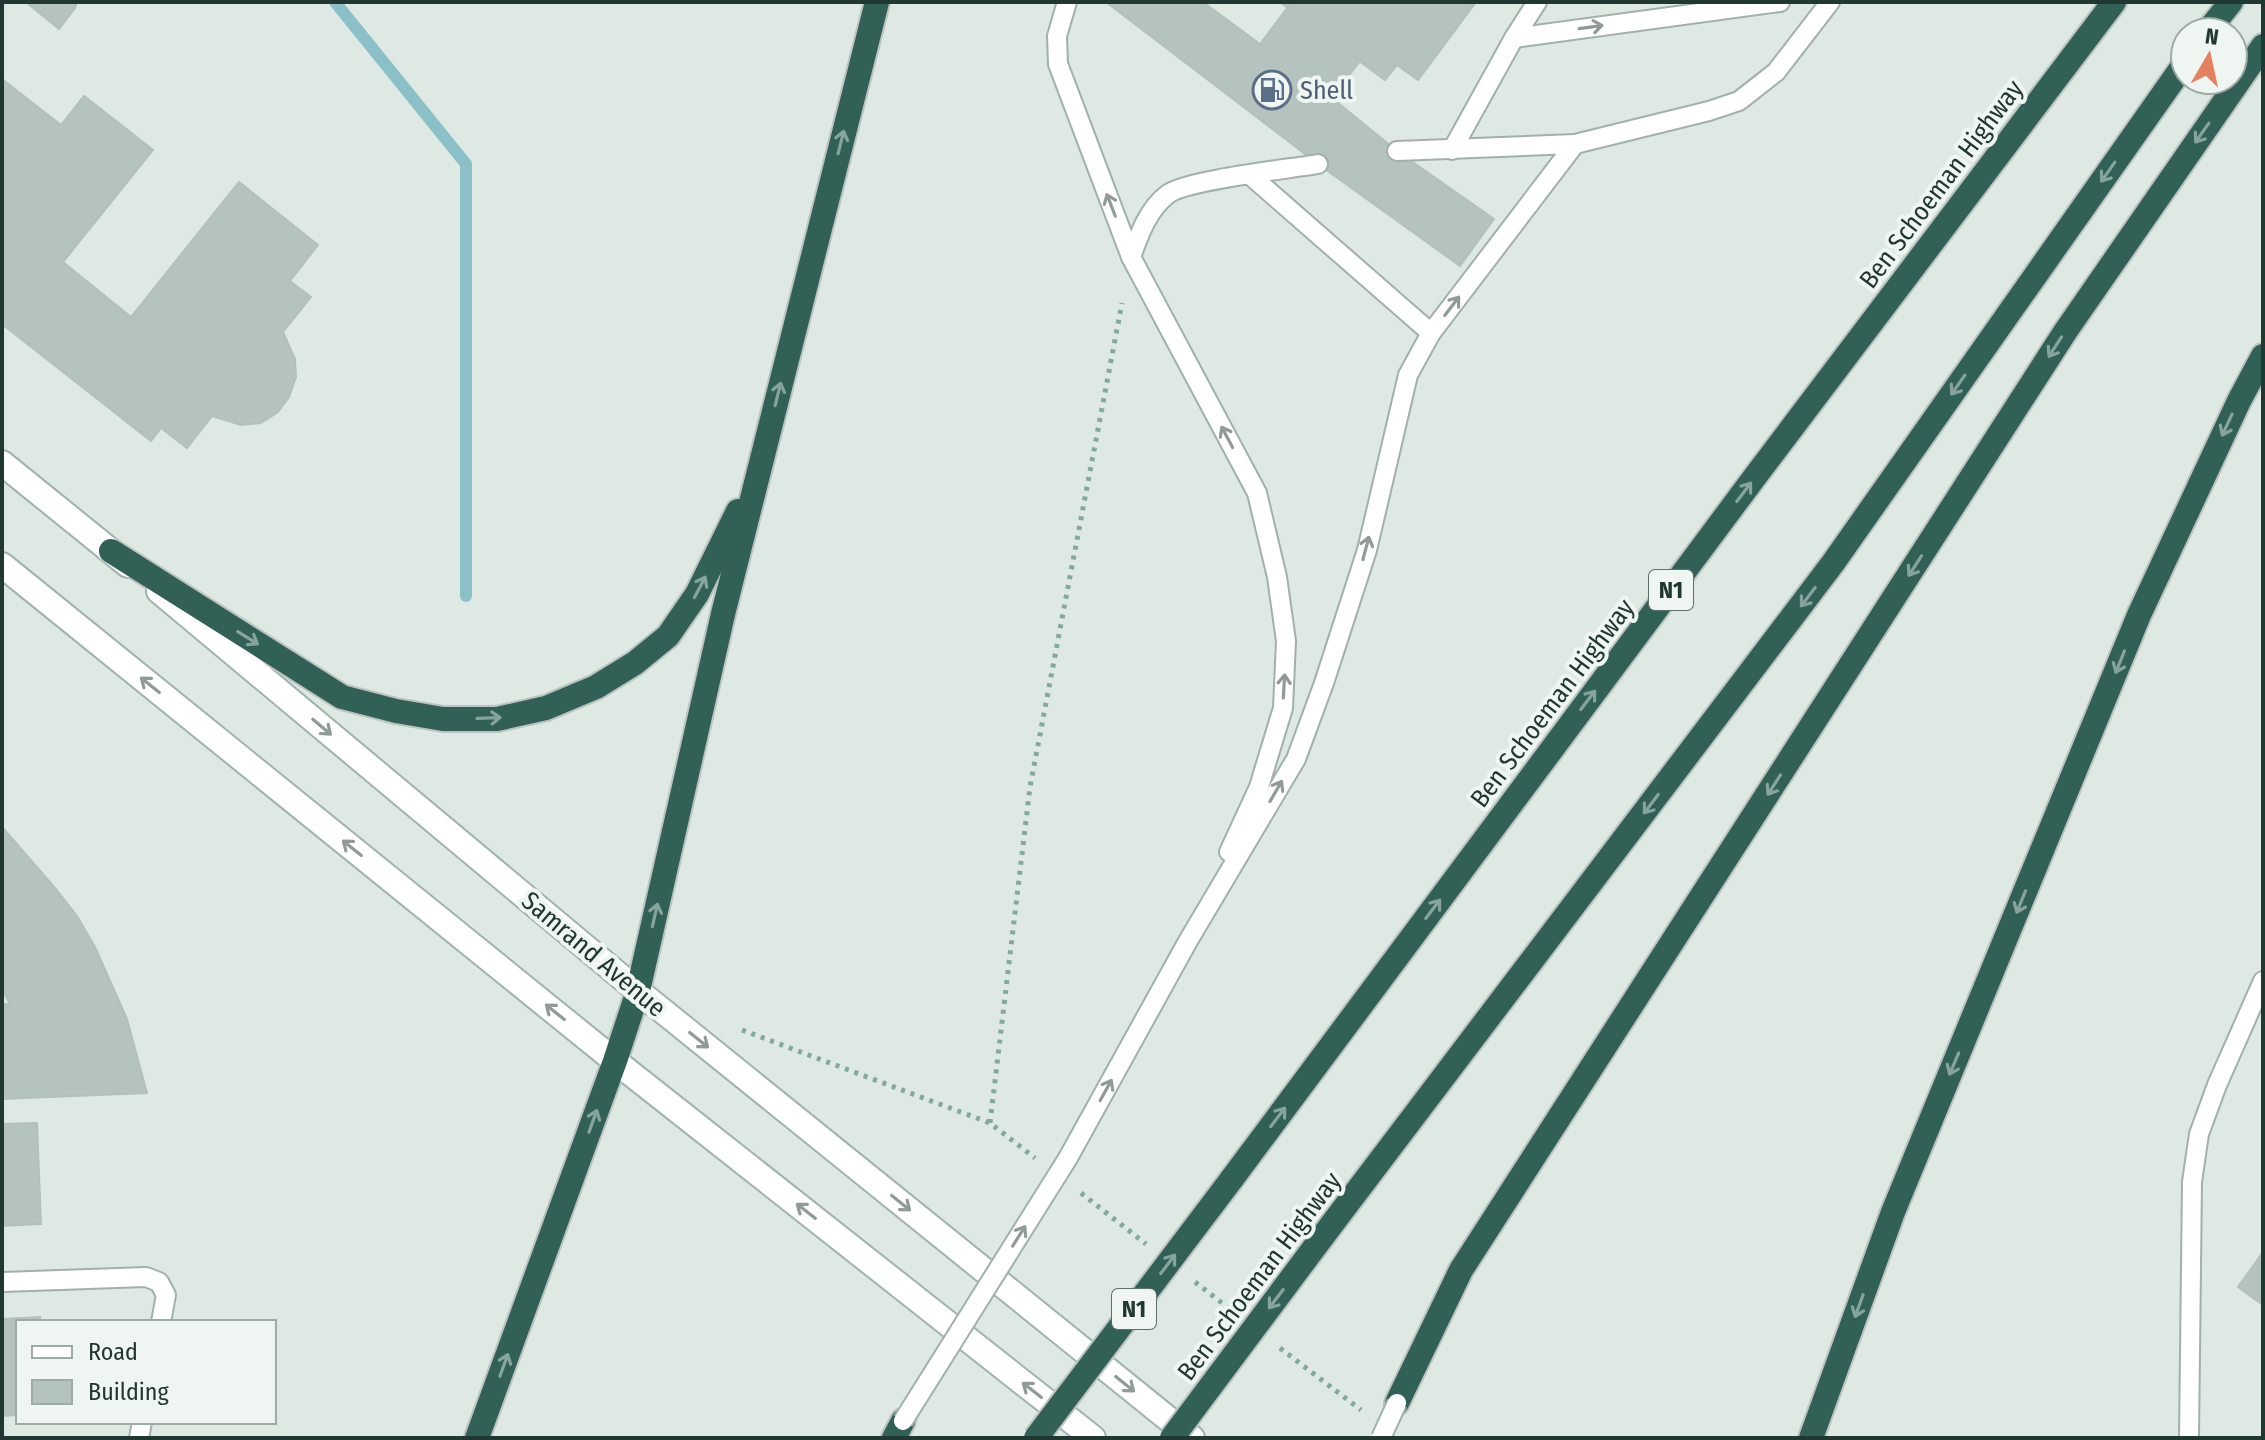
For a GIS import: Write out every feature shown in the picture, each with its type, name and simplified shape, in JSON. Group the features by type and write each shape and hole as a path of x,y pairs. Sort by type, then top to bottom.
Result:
{"highway":[{"path":"477,1438 638,991 759,469 877,2"},
{"name":"Ben Schoeman Highway","path":"1036,1438 1763,465 2114,2"},
{"path":"1397,1403 1461,1270 2065,332 2263,46"},
{"name":"Ben Schoeman Highway","path":"1172,1438 1833,563 2169,86"},
{"path":"1811,1438 1893,1212 2139,615 2263,356"},
{"path":"111,551 342,697 443,719 497,719 546,708 596,687 635,663 668,636 697,594 759,469"}],"main road":[{"name":"Samrand Avenue","path":"2,463 638,991 1192,1438"},
{"path":"2,565 615,1061 1093,1438"}],"lane":[{"path":"1067,2 1057,36 1058,64 1131,257 1257,493 1277,577 1286,641 1283,708 1259,787 1188,941"},
{"path":"1452,150 1537,2"},
{"path":"1514,38 1780,2"},
{"path":"1397,151 1575,144 1739,101 1776,72 1830,2"},
{"path":"899,1430 1068,1158 1188,941 1296,759 1367,550 1408,375 1431,333 1575,144"},
{"path":"1131,257 1147,221 1169,193 1195,184 1318,164"},
{"path":"1250,175 1431,333"},
{"path":"2189,1438 2192,1182 2199,1134 2263,981"},
{"path":"2,1282 146,1277 159,1282 166,1295 161,1320"},
{"path":"1381,1438 1397,1403"}],"path":[{"path":"990,1123 1030,787 1131,257"}],"building":[{"path":"26,2 77,2 59,29"},
{"path":"1106,2 1203,2 1260,44 1288,7 1360,61 1332,98 1397,151 1494,219 1460,266 1318,164"},
{"path":"1280,2 1476,2 1418,80 1397,65 1385,80"},
{"path":"2,79 61,125 84,96 153,150 63,262 131,317 239,182 318,245 290,281 311,297 283,332 295,359 296,377 289,397 278,412 261,423 241,425 212,416 187,448 161,428 151,441 2,324"},
{"path":"2,827 77,916 95,947 127,1019 147,1093 2,1099 2,1004 10,1004 2,989"},
{"path":"37,1123 41,1224 2,1226 2,1124"},
{"path":"2263,1252 2263,1305 2238,1287"},
{"path":"40,1317 41,1320 16,1320 16,1415 2,1416 2,1319"}],"waterway":[{"path":"335,2 466,164 466,596"}],"place":[{"name":"Shell","path":"1272,90"}]}
